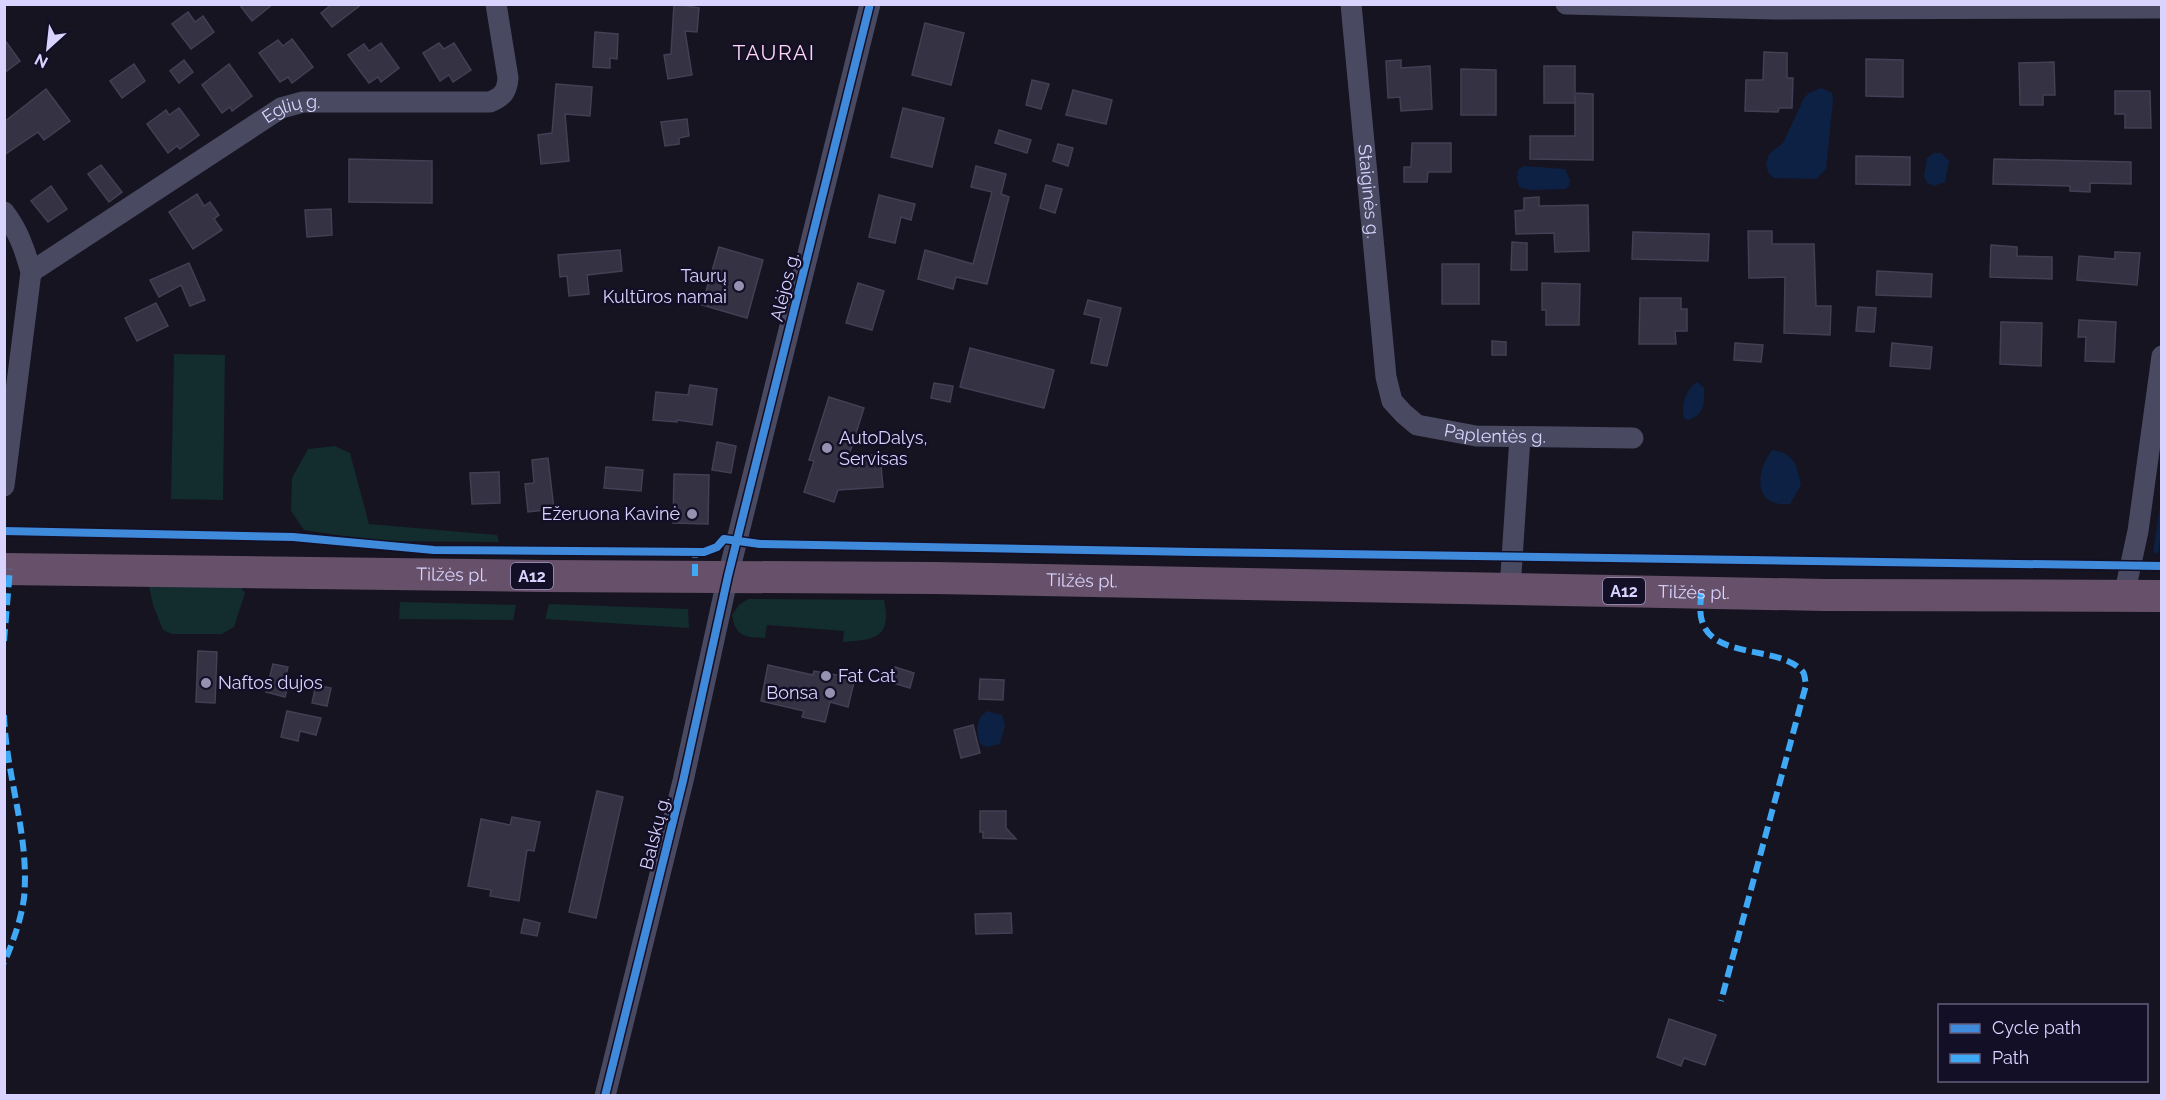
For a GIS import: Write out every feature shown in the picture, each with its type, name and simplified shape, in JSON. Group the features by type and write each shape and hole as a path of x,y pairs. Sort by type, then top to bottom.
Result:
{"highway":[{"name":"Tilžės pl.","path":"4,568 542,576 935,578 1825,595 2162,596"}],"street":[{"name":"Eglių g.","path":"31,272 282,108 303,102 490,102 498,99 507,88 508,78 496,4"},
{"name":"Alėjos g.","path":"728,576 870,4"},
{"name":"Staiginės g.","path":"1351,4 1386,377"},
{"path":"1566,4 1774,9 2162,8"},
{"path":"4,212 23,244 31,272 13,343 4,486"},
{"path":"2124,596 2138,531 2162,356"},
{"name":"Paplentės g.","path":"1386,377 1392,401 1417,425 1476,436 1633,438"},
{"path":"1510,589 1520,437"},
{"name":"Balskų g.","path":"605,1095 683,781 728,576"}],"green space":[{"path":"174,354 225,355 223,500 171,499"},
{"path":"335,446 350,453 369,524 497,535 499,542 377,541 304,530 291,511 292,478 308,449"},
{"path":"239,585 245,593 234,627 222,634 172,634 163,630 153,605 149,586"},
{"path":"748,599 884,600 885,622 879,634 864,640 843,642 844,631 767,625 765,638 746,636 736,628 732,615 739,605"},
{"path":"400,602 516,605 513,620 399,619"},
{"path":"549,604 688,609 689,628 545,619"}],"water":[{"path":"1821,88 1832,93 1833,101 1826,169 1816,179 1774,178 1769,174 1766,165 1769,154 1783,143 1804,98"},
{"path":"1934,153 1941,153 1949,161 1945,182 1934,186 1927,183 1924,176 1927,158"},
{"path":"1524,166 1565,169 1570,180 1569,186 1565,189 1529,190 1519,187 1518,170"},
{"path":"1697,382 1704,388 1704,403 1700,412 1688,420 1684,418 1684,403 1689,389"},
{"path":"1772,450 1790,457 1798,471 1801,485 1790,504 1778,504 1769,500 1761,487 1762,469"},
{"path":"987,711 1002,715 1005,725 1000,744 987,747 980,744 977,730 980,718"}],"building":[{"path":"239,4 273,4 252,21"},
{"path":"332,4 362,4 332,27 321,13"},
{"path":"674,4 699,8 697,32 685,31 692,75 668,79 664,55 671,54"},
{"path":"188,12 195,22 203,16 214,32 191,49 172,24"},
{"path":"925,23 964,33 951,85 912,75"},
{"path":"595,32 618,34 617,59 610,58 610,68 593,67"},
{"path":"4,39 20,61 4,73"},
{"path":"292,39 313,67 292,83 288,77 280,82 259,53 278,40 283,46"},
{"path":"381,43 399,68 381,82 378,77 369,83 348,55 364,44 369,51"},
{"path":"439,43 444,49 454,43 471,70 453,82 449,75 440,81 423,53"},
{"path":"1764,52 1787,53 1787,78 1793,78 1792,108 1779,108 1778,112 1745,111 1746,80 1763,80"},
{"path":"1866,59 1903,60 1903,97 1866,96"},
{"path":"184,60 193,72 179,83 170,71"},
{"path":"1401,60 1401,68 1430,66 1432,109 1401,111 1400,97 1388,98 1386,61"},
{"path":"2054,62 2055,95 2043,95 2043,105 2020,105 2019,63"},
{"path":"134,64 145,81 122,98 110,81"},
{"path":"229,64 252,96 232,111 230,107 222,113 202,85"},
{"path":"1544,66 1575,66 1575,93 1593,94 1593,160 1530,159 1530,136 1575,136 1575,103 1544,103"},
{"path":"1461,69 1496,70 1496,115 1461,115"},
{"path":"1032,80 1049,84 1041,109 1026,105"},
{"path":"556,84 592,87 590,116 565,114 569,161 541,164 538,135 552,133"},
{"path":"46,89 70,121 44,140 38,132 4,155 4,122"},
{"path":"1073,90 1112,100 1106,124 1066,115"},
{"path":"2115,91 2150,91 2151,128 2125,128 2125,114 2115,114"},
{"path":"179,108 199,135 180,149 177,146 168,153 147,124 166,110 169,115"},
{"path":"903,108 944,118 932,167 891,157"},
{"path":"687,119 689,136 679,138 679,144 665,146 661,122"},
{"path":"999,130 1031,140 1027,153 995,143"},
{"path":"1412,143 1451,143 1451,172 1428,172 1427,182 1404,182 1404,167 1411,167"},
{"path":"1058,144 1073,148 1068,166 1053,161"},
{"path":"1856,156 1910,157 1910,185 1856,184"},
{"path":"349,159 432,161 432,203 349,202"},
{"path":"1994,159 2131,162 2131,184 2090,183 2090,192 2070,191 2070,186 1993,184"},
{"path":"101,165 122,192 109,202 88,174"},
{"path":"976,166 1006,174 1001,194 1009,197 987,284 956,277 953,289 918,279 925,250 973,264 992,192 971,187"},
{"path":"1046,185 1062,189 1055,213 1040,208"},
{"path":"51,186 67,209 48,222 31,201"},
{"path":"197,194 204,206 210,202 219,215 214,219 222,230 193,249 169,212"},
{"path":"879,195 915,204 911,220 901,217 895,243 869,237"},
{"path":"1539,197 1539,206 1588,205 1589,251 1555,252 1554,233 1516,234 1515,211 1524,210 1524,198"},
{"path":"331,209 332,235 307,237 305,210"},
{"path":"1748,231 1772,231 1772,244 1814,244 1816,306 1831,306 1830,335 1784,333 1785,277 1749,278"},
{"path":"1633,232 1709,234 1708,261 1632,259"},
{"path":"1512,242 1527,243 1527,270 1511,270"},
{"path":"1991,245 2017,247 2017,256 2052,257 2052,279 1990,277"},
{"path":"719,247 763,260 747,318 702,305"},
{"path":"620,250 622,271 587,275 589,294 569,296 567,276 560,277 558,255"},
{"path":"2115,252 2140,253 2137,285 2077,280 2079,256 2115,259"},
{"path":"189,263 205,300 190,306 181,285 159,297 150,280"},
{"path":"1442,264 1479,264 1479,304 1442,304"},
{"path":"1877,271 1932,274 1931,297 1876,295"},
{"path":"858,283 884,291 872,330 846,323"},
{"path":"1542,283 1580,284 1579,325 1546,325 1546,310 1542,310"},
{"path":"1640,298 1681,298 1681,309 1687,309 1687,331 1675,331 1676,344 1639,344"},
{"path":"1088,300 1121,308 1107,366 1091,363 1101,318 1084,314"},
{"path":"156,303 168,326 137,341 125,318"},
{"path":"1858,307 1876,308 1874,332 1856,331"},
{"path":"2079,320 2116,322 2114,362 2085,361 2086,337 2078,337"},
{"path":"2001,322 2042,323 2041,366 2000,364"},
{"path":"1492,341 1506,342 1506,355 1492,355"},
{"path":"1735,343 1763,345 1761,362 1734,360"},
{"path":"1892,343 1932,347 1930,369 1890,366"},
{"path":"970,348 1054,370 1044,408 960,387"},
{"path":"934,383 953,386 950,402 931,398"},
{"path":"690,385 717,389 712,425 677,420 677,422 653,420 656,392 688,395"},
{"path":"829,397 864,408 849,455 880,455 883,487 838,490 834,502 804,492 814,461 809,460"},
{"path":"717,442 736,446 731,473 712,470"},
{"path":"548,458 554,509 528,512 525,484 534,483 532,460"},
{"path":"606,467 643,470 641,491 604,488"},
{"path":"499,472 500,503 472,504 470,473"},
{"path":"674,474 709,475 708,524 673,523"},
{"name":"Naftos dujos","path":"198,651 217,652 215,703 196,702"},
{"path":"273,664 288,667 284,682 289,683 285,697 266,692"},
{"path":"768,665 813,675 814,671 855,678 848,707 830,702 825,722 802,717 804,711 761,701"},
{"path":"895,667 914,673 910,688 890,682"},
{"path":"980,679 1004,680 1003,700 979,699"},
{"path":"316,685 331,688 327,706 312,703"},
{"path":"287,711 321,718 316,735 300,731 298,741 281,737"},
{"path":"973,725 980,753 961,758 954,730"},
{"path":"597,791 623,797 596,918 569,912"},
{"path":"980,811 1006,811 1006,828 1016,839 983,838 983,832 980,832"},
{"path":"512,817 540,822 534,851 527,850 519,901 490,896 491,890 468,886 481,819 510,825"},
{"path":"1011,913 1012,933 976,934 975,914"},
{"path":"524,919 540,923 537,936 521,933"},
{"path":"1669,1019 1716,1035 1705,1065 1684,1058 1681,1066 1657,1057"}],"waterway":[{"path":"2156,551 2162,509"}],"marked path":[{"path":"695,552 695,576"},
{"path":"4,641 10,569"},
{"path":"1701,593 1702,621 1709,633 1719,642 1780,658 1793,664 1803,672 1806,685 1721,1001"},
{"path":"4,715 9,761 21,829 25,875 21,914 4,963"}],"cycle path":[{"path":"605,1096 683,781 728,576 870,4"},
{"path":"4,531 293,537 434,550 704,552 717,547 724,539 760,544 2162,566"}],"place":[{"name":"Taurų Kultūros namai","path":"739,286"},
{"name":"AutoDalys, Servisas","path":"827,448"},
{"name":"Ežeruona Kavinė","path":"692,514"},
{"name":"Fat Cat","path":"826,676"},
{"name":"Naftos dujos","path":"206,683"},
{"name":"Bonsa","path":"830,693"}],"district":[{"name":"TAURAI","path":"774,53"}]}
